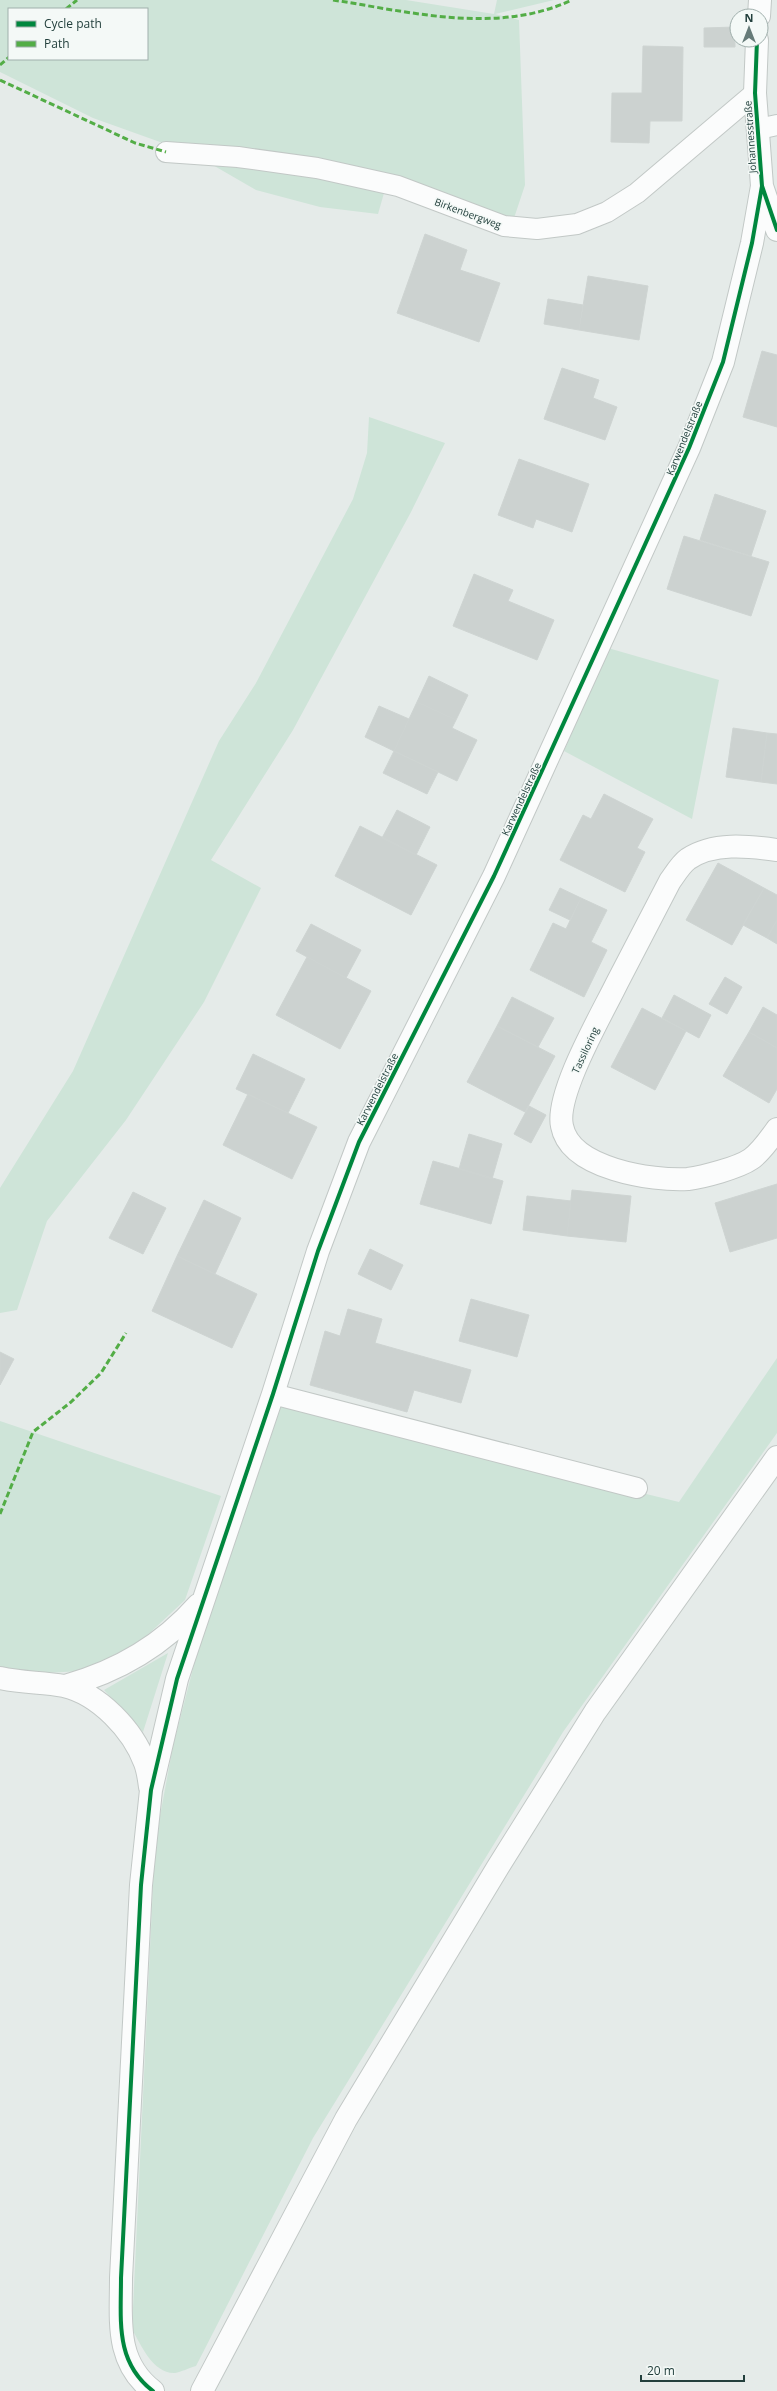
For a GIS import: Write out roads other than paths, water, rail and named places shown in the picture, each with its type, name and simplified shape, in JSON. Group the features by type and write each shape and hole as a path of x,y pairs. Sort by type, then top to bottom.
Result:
{"street":[{"name":"Johannesstraße","path":"757,48 755,93 768,127 762,186 777,230"},
{"name":"Karwendelstraße","path":"151,1790 177,1679 203,1598 270,1401 318,1251 359,1142 494,876 689,448 723,362 752,243 762,186"},
{"name":"Tassiloring","path":"777,850 756,847 725,847 705,851 687,860 670,881 576,1064 565,1099 562,1125 568,1144 586,1158 627,1172 665,1179 689,1178 724,1170 751,1159 777,1129"},
{"path":"202,2391 346,2119 498,1867 595,1712 777,1457"},
{"path":"65,1686 91,1679 156,1645 183,1622 203,1598"},
{"path":"0,1678 65,1686 91,1698 106,1708 119,1722 134,1743 145,1763 151,1790 141,1885 122,2270 121,2334 132,2370 153,2391"}],"lane":[{"name":"Birkenbergweg","path":"166,152 238,157 317,168 398,186 504,226 537,229 577,224 607,212 637,193 755,93"},
{"path":"270,1401 638,1488"}]}
